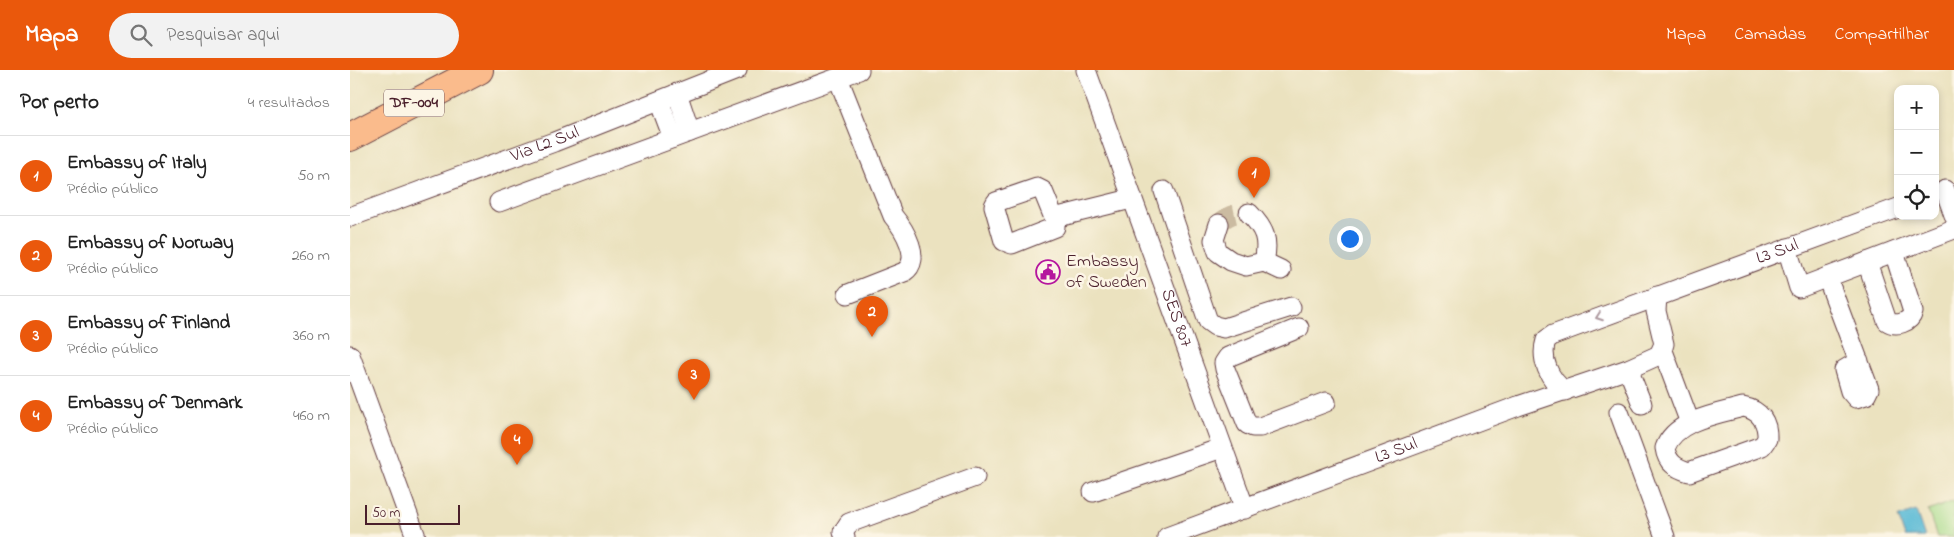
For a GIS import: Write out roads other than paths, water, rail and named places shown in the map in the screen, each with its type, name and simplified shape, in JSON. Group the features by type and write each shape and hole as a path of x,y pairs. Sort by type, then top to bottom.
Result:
{"highway":[{"name":"DF-004","path":"350,137 480,70"},
{"path":"350,115 438,90"}],"street":[{"name":"Via L2 Sul","path":"350,217 737,70"},
{"path":"499,202 857,70"},
{"name":"SES 807","path":"1086,70 1131,199 1245,509"},
{"path":"838,78 893,216 906,231 913,261 910,268 904,272 848,294"},
{"path":"677,93 682,135"},
{"path":"659,101 682,135"},
{"path":"1945,190 1954,215"},
{"path":"1164,191 1208,321 1215,326 1224,328 1291,308"},
{"path":"1054,218 1131,199"},
{"name":"L3 Sul","path":"1556,390 1544,355 1546,340 1553,334 1652,303 1787,248 1894,209"},
{"path":"1219,224 1214,240 1218,252 1230,261 1246,266 1273,266 1260,225 1249,213"},
{"path":"1787,248 1799,288 1954,229"},
{"path":"1867,262 1887,321 1897,324 1908,320 1913,312 1894,252"},
{"path":"1827,277 1859,361"},
{"path":"1652,303 1664,344 1663,351 1690,423"},
{"path":"1298,328 1228,357 1224,363 1225,369 1248,424 1253,427 1326,402"},
{"name":"L3 Sul","path":"1167,537 1518,406 1556,390 1628,369 1659,355 1663,351"},
{"path":"350,355 416,537"},
{"path":"1628,369 1642,404"},
{"path":"1749,408 1754,410 1764,420 1767,438 1762,446 1689,472 1674,466 1666,454 1665,448 1671,435 1690,423 1733,410 1749,408"},
{"path":"1619,412 1665,537"},
{"path":"1093,492 1222,448"},
{"path":"845,537 843,532 849,523 975,477"}],"water":[{"path":"1916,511 1925,537 1905,537 1898,517"}],"tunnel":[{"path":"1219,224 1232,215 1249,213"}],"place":[{"name":"Embassy of Italy","path":"1254,198"},
{"name":"Embassy of Sweden","path":"1048,272"},
{"name":"Embassy of Norway","path":"872,337"},
{"name":"Embassy of Finland","path":"694,400"},
{"name":"Embassy of Denmark","path":"517,465"}]}
